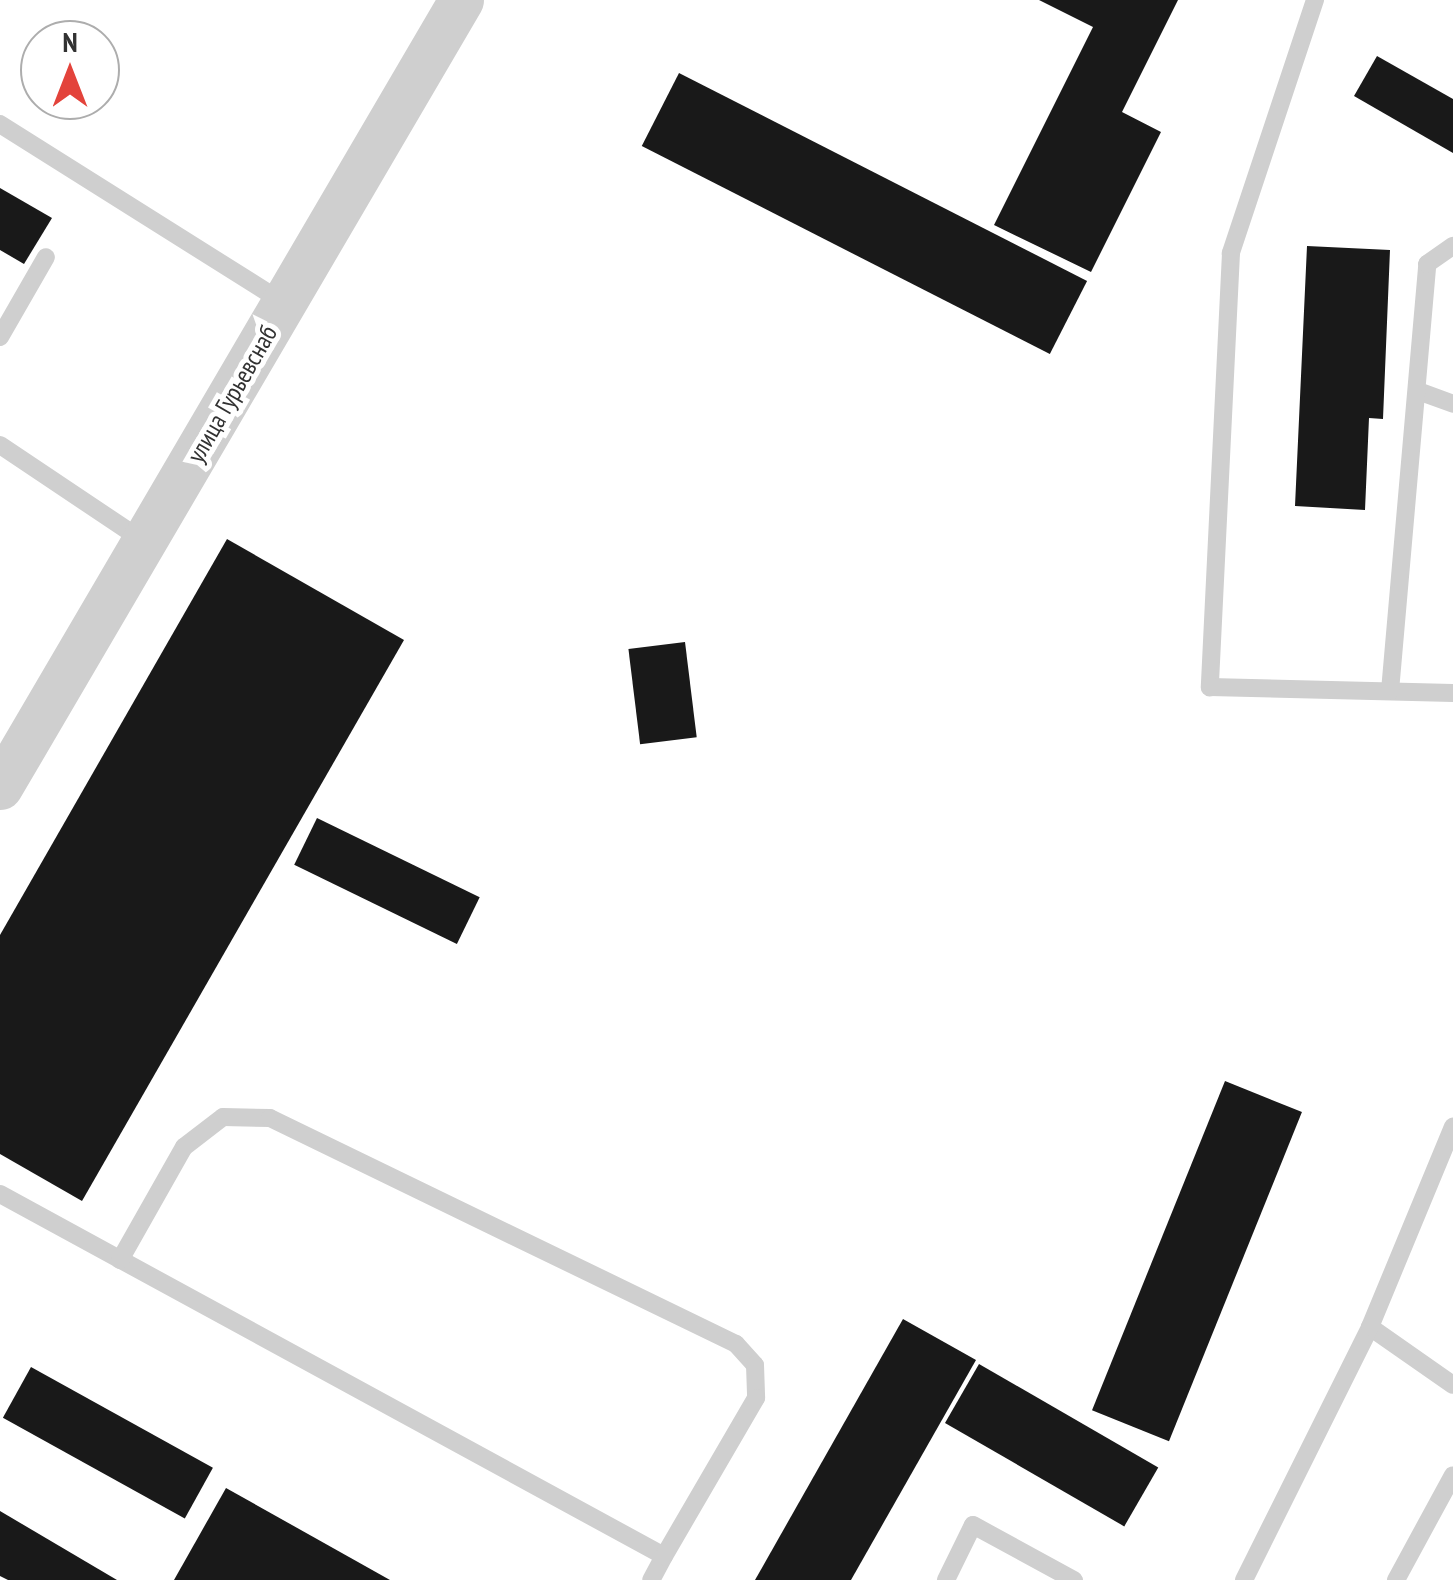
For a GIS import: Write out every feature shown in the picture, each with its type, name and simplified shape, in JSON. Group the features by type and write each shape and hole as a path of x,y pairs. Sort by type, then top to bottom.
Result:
{"street":[{"name":"улица Гурьевснаб","path":"0,787 461,0"}],"lane":[{"path":"1315,0 1231,253 1210,686 1453,693"},
{"path":"0,124 284,304"},
{"path":"1390,691 1427,264 1453,246"},
{"path":"0,337 46,258"},
{"path":"1418,391 1453,404"},
{"path":"0,445 145,543"},
{"path":"120,1260 184,1147 223,1117 270,1118 736,1344 754,1365 756,1398 650,1580"},
{"path":"1244,1580 1370,1327 1453,1127"},
{"path":"0,1194 664,1556"},
{"path":"1370,1327 1453,1386"},
{"path":"1396,1580 1453,1476"},
{"path":"946,1580 973,1525 1074,1580"}],"building":[{"path":"1039,0 1178,0 1122,112 1161,132 1091,272 994,225 1093,27"},
{"path":"1377,56 1453,99 1453,153 1354,96"},
{"path":"679,73 1087,281 1050,354 642,146"},
{"path":"0,188 52,218 24,264 0,250"},
{"path":"1307,246 1390,250 1383,419 1369,418 1365,510 1295,506"},
{"path":"227,539 404,640 82,1201 0,1154 0,935"},
{"path":"685,642 697,737 640,744 628,649"},
{"path":"317,818 480,897 457,944 294,865"},
{"path":"1225,1081 1302,1112 1169,1441 1092,1410"},
{"path":"903,1319 976,1360 851,1580 755,1580"},
{"path":"979,1364 1158,1468 1124,1526 945,1423"},
{"path":"31,1367 213,1468 185,1519 3,1418"},
{"path":"226,1488 390,1580 174,1580"},
{"path":"0,1511 117,1580 8,1580 0,1576"}]}
